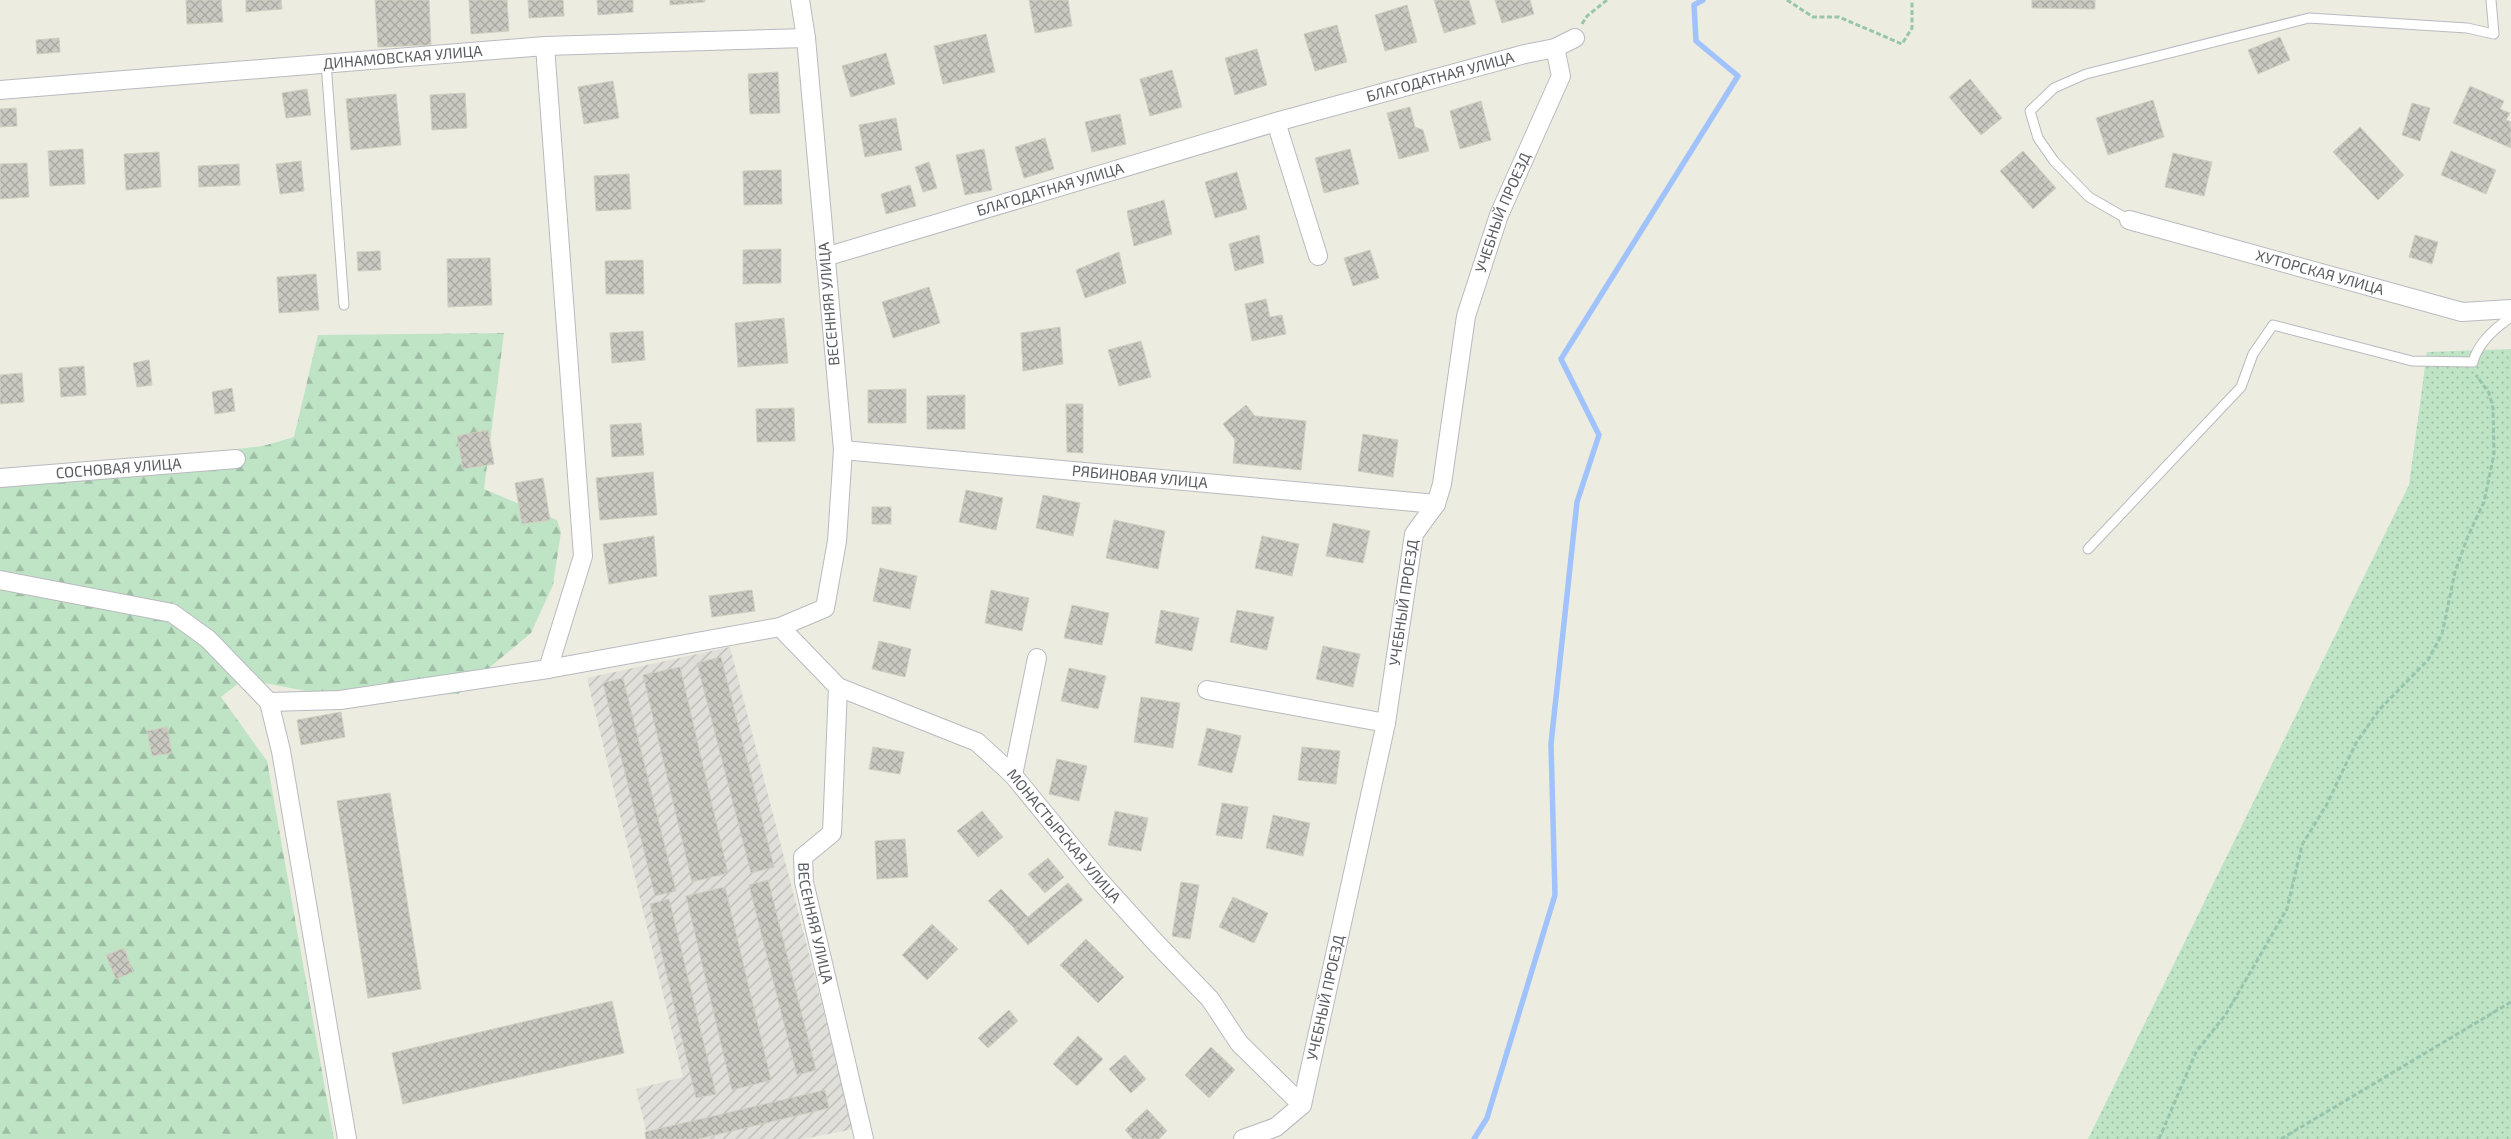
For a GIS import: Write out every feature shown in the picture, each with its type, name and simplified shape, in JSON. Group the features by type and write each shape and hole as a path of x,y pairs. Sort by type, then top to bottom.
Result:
{"street":[{"name":"ВЕСЕННЯЯ УЛИЦА","path":"780,627 825,608 837,541 843,450 806,38 800,0"},
{"name":"ДИНАМОВСКАЯ УЛИЦА","path":"0,90 545,46 806,38"},
{"name":"БЛАГОДАТНАЯ УЛИЦА","path":"825,257 1276,122 1525,54 1555,48 1574,38"},
{"path":"545,46 582,556 548,669"},
{"name":"УЧЕБНЫЙ ПРОЕЗД","path":"1302,1105 1386,723 1414,534 1436,504 1442,484 1466,316 1499,215 1561,76 1555,48"},
{"path":"1276,122 1318,256"},
{"name":"ХУТОРСКАЯ УЛИЦА","path":"2129,220 2462,312 2511,310"},
{"name":"РЯБИНОВАЯ УЛИЦА","path":"843,450 1436,504"},
{"name":"СОСНОВАЯ УЛИЦА","path":"0,478 236,459"},
{"path":"0,580 172,613 208,639 269,702 281,751 347,1139"},
{"path":"269,702 340,700 548,669 780,627"},
{"name":"МОНАСТЫРСКАЯ УЛИЦА","path":"780,627 838,687 977,742 1013,775 1112,894 1210,999 1239,1043 1302,1105"},
{"path":"1013,775 1037,658"},
{"name":"ВЕСЕННЯЯ УЛИЦА","path":"838,687 832,832 804,857 804,882 864,1139"},
{"path":"1207,690 1386,723"},
{"path":"1243,1139 1276,1127 1302,1105"}],"lane":[{"path":"2129,220 2089,196 2054,161 2038,138 2030,111 2054,88 2086,74 2309,18 2467,28 2494,34 2492,0"},
{"path":"326,63 344,305"},
{"path":"2088,549 2241,388 2253,354 2273,325 2412,361 2473,362 2477,349 2500,324 2511,317"}],"path":[{"path":"1574,38 1587,16 1607,0"},
{"path":"1787,0 1813,17 1839,17 1902,44 1912,28 1912,0"},
{"path":"2159,1139 2196,1052 2226,1014 2287,909 2302,845 2327,804 2356,743 2379,710 2408,678 2428,660 2442,634 2455,572 2468,536 2484,502 2494,454 2493,408 2489,393 2476,377 2473,362"},
{"path":"2281,1139 2511,1002"}],"shaded area":[{"path":"730,647 854,1129 803,1139 648,1139 636,1089 683,1077 587,678"}],"green space":[{"path":"504,333 484,489 557,520 561,532 553,585 531,633 458,694 337,697 244,679 221,697 267,761 334,1139 0,1139 0,477 263,446 294,437 318,335"},
{"path":"2511,349 2511,1139 2088,1139 2409,485 2427,352"}],"building":[{"path":"186,0 221,0 223,22 187,24"},
{"path":"246,0 281,0 282,9 246,12"},
{"path":"375,0 429,0 431,45 378,47"},
{"path":"469,0 507,0 509,31 471,34"},
{"path":"528,0 563,0 564,16 529,18"},
{"path":"597,0 633,0 633,12 598,15"},
{"path":"670,0 705,0 705,2 670,5"},
{"path":"1029,0 1068,0 1072,26 1035,33"},
{"path":"1434,0 1469,0 1476,24 1444,33"},
{"path":"1495,0 1530,0 1534,14 1502,23"},
{"path":"2032,0 2095,0 2095,9 2032,8"},
{"path":"1407,5 1417,42 1385,51 1375,15"},
{"path":"1337,25 1347,62 1315,71 1304,34"},
{"path":"986,34 995,72 943,84 934,46"},
{"path":"2280,37 2290,60 2258,74 2248,50"},
{"path":"59,38 60,52 37,54 36,40"},
{"path":"1257,49 1267,85 1235,95 1225,58"},
{"path":"886,53 895,84 851,97 842,66"},
{"path":"1172,70 1182,107 1150,116 1140,79"},
{"path":"778,72 780,113 750,114 748,74"},
{"path":"1970,79 2002,118 1981,135 1949,97"},
{"path":"613,81 619,118 584,124 578,87"},
{"path":"2470,86 2504,101 2500,109 2510,113 2506,120 2511,122 2511,148 2453,123"},
{"path":"307,89 311,115 286,118 282,93"},
{"path":"465,93 467,128 432,130 430,95"},
{"path":"396,94 401,145 351,150 346,99"},
{"path":"2153,100 2164,137 2108,155 2096,118"},
{"path":"1481,101 1491,140 1460,149 1450,111"},
{"path":"2412,103 2430,108 2420,141 2402,135"},
{"path":"1410,107 1415,127 1423,130 1429,151 1399,159 1387,113"},
{"path":"16,108 17,126 0,127 0,109"},
{"path":"1120,114 1126,144 1092,152 1085,122"},
{"path":"896,118 902,150 865,157 859,125"},
{"path":"2360,127 2404,175 2378,200 2333,152"},
{"path":"1045,138 1054,169 1024,178 1015,147"},
{"path":"83,149 85,184 50,186 48,151"},
{"path":"984,149 992,190 965,195 956,155"},
{"path":"1350,149 1359,184 1324,193 1315,158"},
{"path":"2023,151 2056,188 2033,209 2000,171"},
{"path":"2451,151 2496,170 2486,194 2441,175"},
{"path":"159,152 161,187 126,190 124,154"},
{"path":"2173,153 2212,162 2204,196 2165,187"},
{"path":"301,161 304,191 280,194 276,164"},
{"path":"929,162 937,188 923,192 915,167"},
{"path":"27,163 29,197 0,199 0,164"},
{"path":"239,164 240,185 199,187 198,166"},
{"path":"781,170 782,204 744,205 743,171"},
{"path":"1237,172 1247,209 1215,218 1205,182"},
{"path":"629,174 631,209 596,211 594,176"},
{"path":"910,185 916,206 886,214 881,194"},
{"path":"1164,200 1172,234 1134,246 1127,211"},
{"path":"1259,235 1264,263 1235,271 1229,244"},
{"path":"2415,235 2438,242 2432,264 2409,257"},
{"path":"781,249 781,283 743,284 743,250"},
{"path":"1370,250 1379,278 1353,286 1344,258"},
{"path":"380,251 381,270 358,271 357,252"},
{"path":"1119,252 1126,283 1085,298 1076,270"},
{"path":"490,258 492,305 448,307 447,259"},
{"path":"643,260 644,294 606,294 605,261"},
{"path":"316,274 319,310 279,313 277,277"},
{"path":"929,287 940,323 893,338 882,302"},
{"path":"1266,299 1270,317 1282,315 1286,334 1252,341 1245,304"},
{"path":"784,318 788,363 738,367 735,323"},
{"path":"1060,327 1063,364 1023,371 1021,333"},
{"path":"643,331 645,360 612,363 610,333"},
{"path":"1141,341 1151,377 1119,386 1108,350"},
{"path":"149,360 152,385 137,387 133,363"},
{"path":"84,366 86,395 61,397 59,368"},
{"path":"22,373 24,402 0,404 0,375"},
{"path":"232,388 235,411 215,414 212,392"},
{"path":"906,389 906,423 868,423 868,390"},
{"path":"965,395 965,429 927,429 927,396"},
{"path":"1066,404 1083,404 1083,453 1067,452"},
{"path":"1246,405 1255,416 1306,421 1301,470 1233,463 1235,440 1223,424"},
{"path":"794,408 795,441 757,442 756,409"},
{"path":"641,423 644,455 612,457 610,425"},
{"path":"488,430 494,464 463,469 457,436"},
{"path":"1363,434 1398,440 1393,477 1358,471"},
{"path":"653,472 657,515 600,520 596,478"},
{"path":"543,478 550,520 522,524 515,483"},
{"path":"966,490 1003,498 996,530 959,522"},
{"path":"1043,495 1080,503 1073,536 1036,528"},
{"path":"872,507 891,507 891,524 872,524"},
{"path":"1114,520 1165,531 1158,569 1106,558"},
{"path":"1333,523 1370,531 1363,563 1326,556"},
{"path":"654,536 657,576 609,584 603,544"},
{"path":"1262,536 1299,544 1292,576 1255,568"},
{"path":"880,568 917,576 910,609 873,601"},
{"path":"752,590 755,611 712,617 709,596"},
{"path":"991,590 1029,598 1022,631 985,623"},
{"path":"1072,605 1109,613 1102,645 1064,638"},
{"path":"1161,610 1199,618 1192,651 1155,643"},
{"path":"1237,610 1274,617 1267,650 1230,642"},
{"path":"879,641 911,649 905,677 872,669"},
{"path":"1323,646 1360,654 1353,687 1316,679"},
{"path":"721,657 774,867 751,873 697,663"},
{"path":"680,667 728,873 692,882 643,675"},
{"path":"1069,668 1106,676 1098,709 1061,701"},
{"path":"623,678 676,891 655,896 603,683"},
{"path":"1141,697 1180,703 1173,748 1134,742"},
{"path":"341,712 345,737 301,745 297,720"},
{"path":"167,727 172,753 152,756 147,731"},
{"path":"1207,728 1241,736 1232,773 1198,765"},
{"path":"873,747 904,752 900,774 869,769"},
{"path":"1302,747 1340,751 1336,784 1298,780"},
{"path":"1057,759 1087,766 1079,801 1049,794"},
{"path":"390,793 421,989 368,998 337,801"},
{"path":"1222,803 1248,807 1242,839 1216,835"},
{"path":"982,811 1003,837 978,857 957,831"},
{"path":"1115,811 1148,818 1141,851 1108,845"},
{"path":"1273,815 1310,823 1303,856 1266,848"},
{"path":"905,839 908,877 877,879 875,841"},
{"path":"1048,858 1064,877 1045,893 1028,874"},
{"path":"768,880 816,1070 797,1075 749,885"},
{"path":"1181,882 1199,885 1190,939 1172,936"},
{"path":"1068,883 1083,900 1028,945 1014,929"},
{"path":"725,887 771,1080 732,1090 686,896"},
{"path":"1001,889 1028,917 1015,929 988,901"},
{"path":"1233,897 1268,913 1254,943 1219,927"},
{"path":"669,899 716,1094 696,1098 650,904"},
{"path":"932,924 958,949 927,980 902,955"},
{"path":"1086,939 1124,977 1098,1003 1060,965"},
{"path":"124,948 133,972 116,979 106,955"},
{"path":"612,1001 624,1053 403,1104 392,1053"},
{"path":"1009,1010 1018,1021 988,1048 978,1038"},
{"path":"1078,1036 1103,1059 1077,1086 1053,1064"},
{"path":"1211,1047 1235,1070 1209,1098 1185,1075"},
{"path":"1125,1055 1146,1079 1131,1093 1109,1069"},
{"path":"825,1090 829,1108 698,1139 646,1139 645,1132"},
{"path":"1147,1109 1167,1131 1159,1139 1133,1139 1125,1130"}],"waterway":[{"path":"1474,1139 1487,1118 1555,895 1551,744 1577,502 1599,435 1561,359 1738,76 1696,41 1694,5 1703,0"}]}
